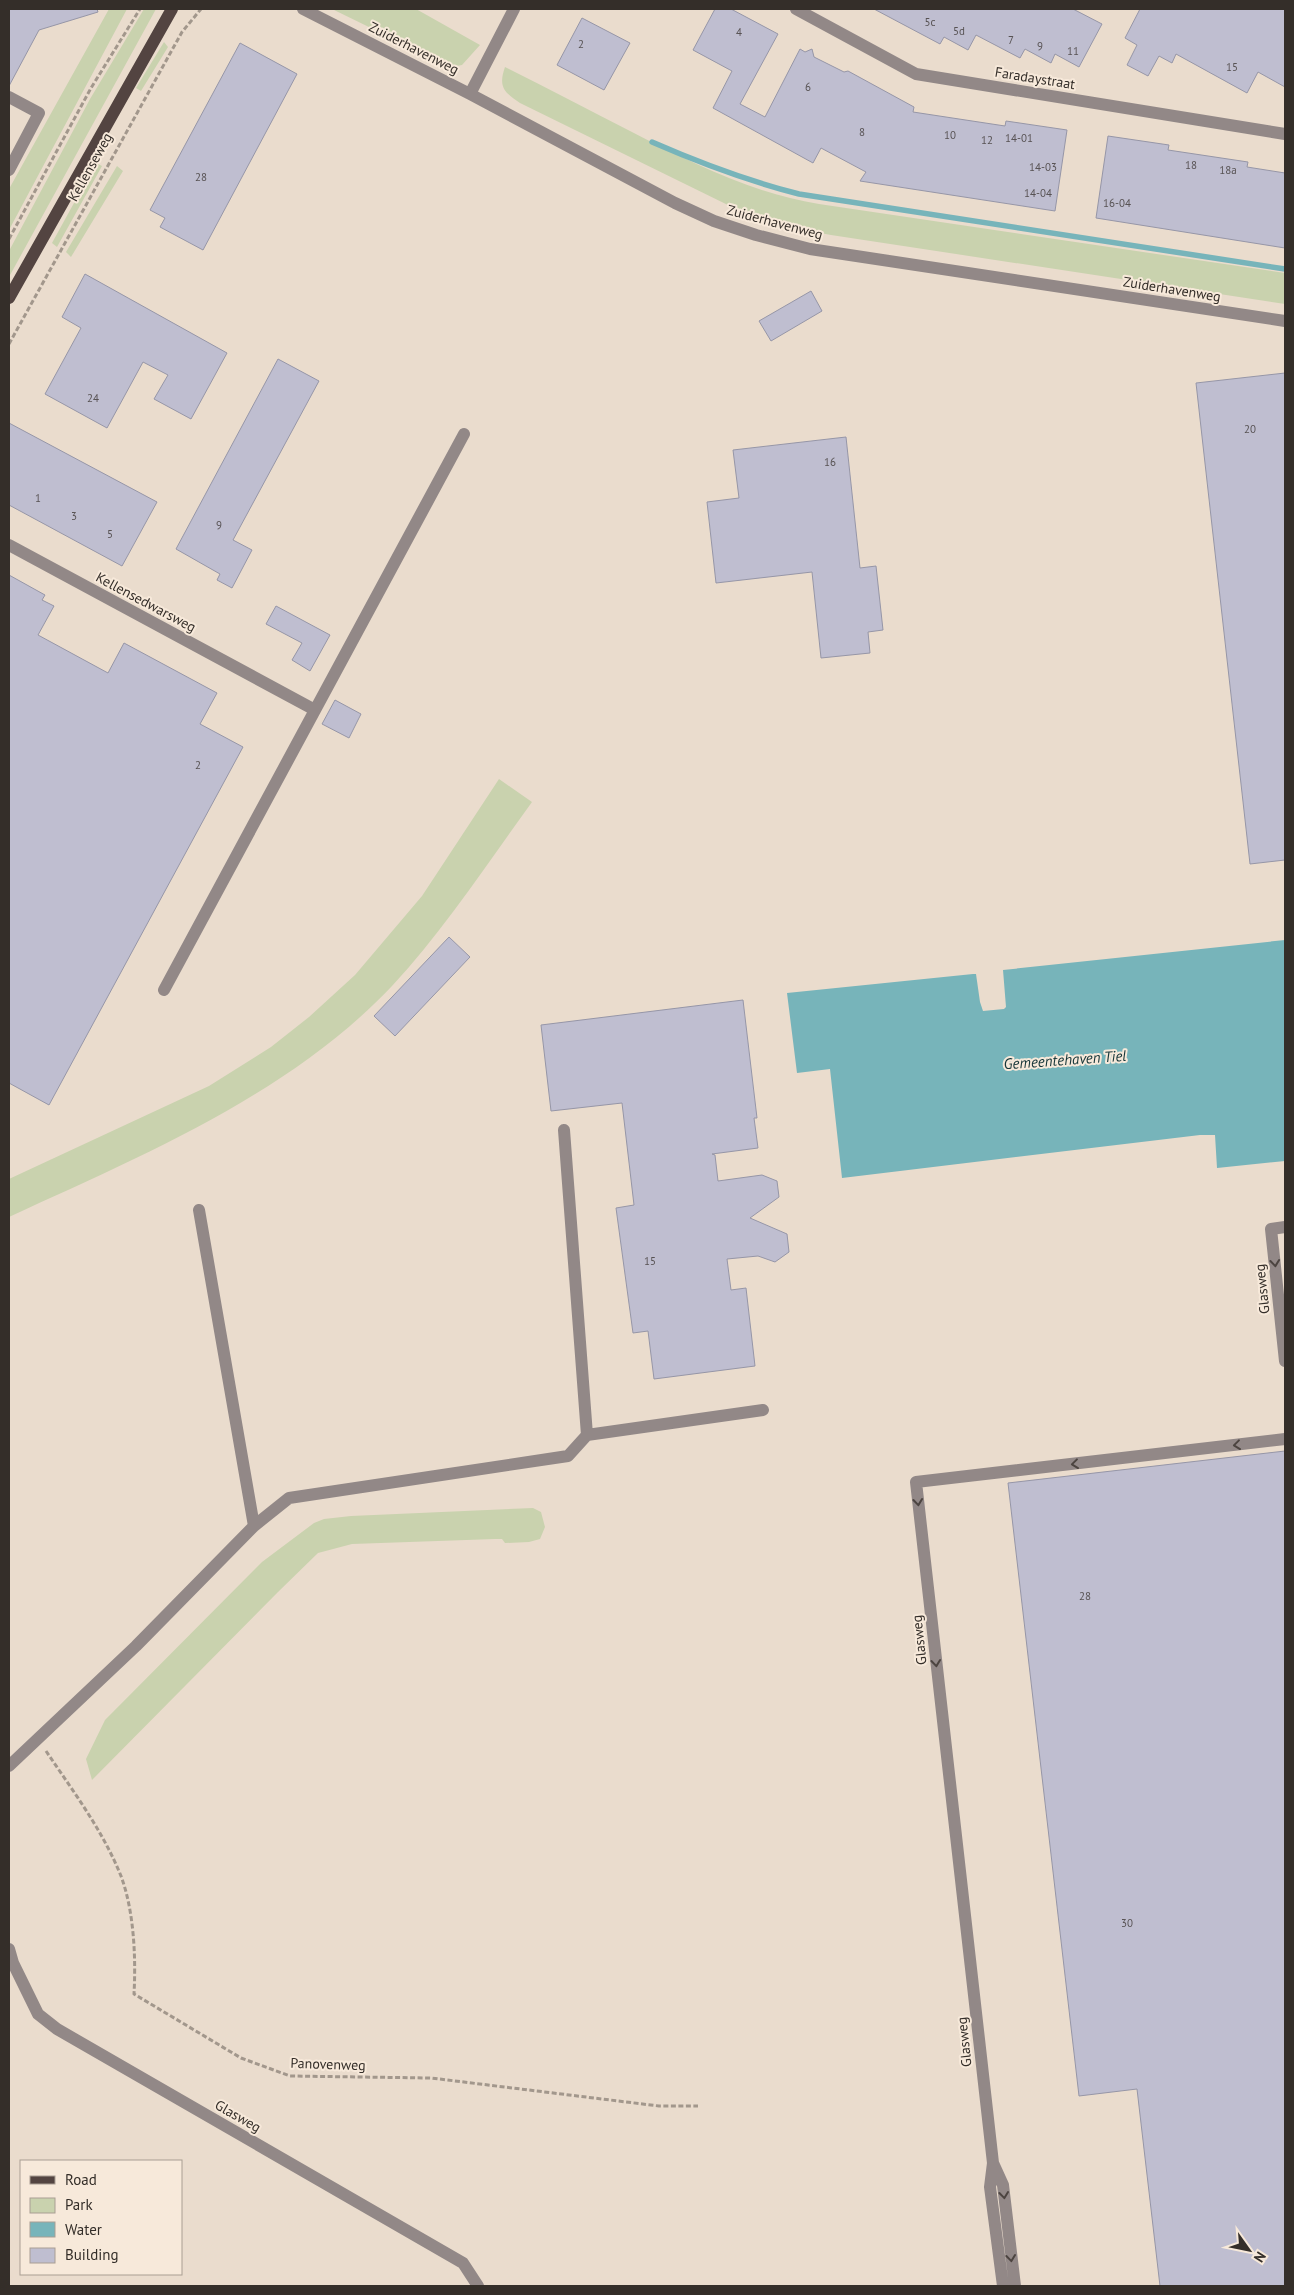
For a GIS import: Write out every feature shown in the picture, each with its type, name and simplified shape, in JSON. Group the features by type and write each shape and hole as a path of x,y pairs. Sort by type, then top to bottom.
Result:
{"main road":[{"name":"Kellenseweg","path":"9,298 172,9"}],"street":[{"name":"Zuiderhavenweg","path":"303,9 470,94 675,203 714,221 756,235 810,249 1285,321"},
{"path":"470,94 514,9"},
{"name":"Faradaystraat","path":"796,9 916,74 1285,134"},
{"path":"9,97 39,113 9,170"},
{"path":"164,990 464,434"},
{"name":"Kellensedwarsweg","path":"9,545 315,710"},
{"path":"564,1130 587,1435"},
{"path":"199,1210 254,1526"},
{"name":"Glasweg","path":"1285,1227 1271,1229 1285,1361"},
{"path":"9,1766 136,1646 254,1526 289,1498 568,1456 587,1435 763,1410"},
{"name":"Glasweg","path":"1003,2286 990,2187 993,2163 916,1482 1285,1439"},
{"name":"Glasweg","path":"9,1949 13,1963 38,2014 57,2029 463,2263 478,2286"},
{"name":"Glasweg","path":"993,2163 1003,2185 1015,2286"}],"path":[{"path":"9,239 90,88 140,9"},
{"name":"Kellenseweg","path":"9,344 182,32 202,9"},
{"name":"Panovenweg","path":"38,1740 97,1828 121,1877 133,1934 136,1961 134,1994 241,2058 290,2076 431,2078 659,2106 698,2106"}],"green space":[{"path":"109,9 127,9 9,230 9,189"},
{"path":"144,9 156,9 9,277 9,251 90,99"},
{"path":"332,9 416,9 480,45 462,65 451,67"},
{"path":"164,42 168,47 141,91 136,88"},
{"path":"505,67 676,154 722,175 769,192 819,204 1285,273 1285,304 788,227 736,209 520,103 506,92 502,84"},
{"path":"96,163 102,166 57,247 52,243"},
{"path":"117,166 123,171 71,257 66,252"},
{"path":"499,779 532,802 465,896 411,965 352,1024 308,1059 212,1119 162,1146 9,1217 9,1179 209,1086 271,1047 309,1017 355,975 422,896"},
{"path":"533,1508 541,1512 545,1527 540,1539 529,1542 505,1543 502,1539 495,1539 352,1544 318,1553 92,1780 86,1759 105,1720 262,1562 314,1523 324,1519 351,1516"}],"water":[{"name":"Gemeentehaven Tiel","path":"1285,940 1285,1161 1217,1168 1215,1135 1200,1135 842,1178 830,1069 797,1073 787,993 976,974 983,1011 1004,1009 1006,1007 1003,970"}],"building":[{"path":"9,9 97,9 98,12 39,30 9,86"},
{"path":"715,9 731,9 778,34 740,104 765,117 800,49 805,52 812,49 814,57 844,72 848,71 914,107 913,112 1005,126 1006,121 1067,130 1055,211 860,181 866,172 821,148 813,163 713,108 732,71 693,50"},
{"path":"874,9 1073,9 1102,24 1079,67 1055,54 1051,63 1025,49 1020,58 976,35 968,50 944,37 940,44"},
{"path":"1140,9 1285,9 1285,87 1258,72 1247,93 1176,54 1172,63 1159,56 1148,76 1127,65 1137,45 1125,38"},
{"path":"582,18 630,43 604,90 557,65"},
{"path":"240,43 297,74 203,250 160,227 165,218 150,210"},
{"path":"1108,136 1169,145 1168,150 1248,162 1247,167 1285,173 1285,248 1096,218"},
{"path":"85,274 227,353 191,419 154,399 168,375 143,362 107,428 45,394 81,328 62,317"},
{"path":"811,291 822,311 771,341 759,321"},
{"path":"278,359 319,381 233,540 252,550 232,588 217,580 220,574 176,549"},
{"path":"1285,373 1285,860 1250,864 1196,383"},
{"path":"9,423 157,502 122,566 9,505"},
{"path":"846,437 860,568 876,566 883,630 868,632 870,653 821,658 812,572 716,583 707,502 739,498 733,450"},
{"path":"9,575 45,595 42,600 54,606 38,635 108,673 124,643 217,693 200,724 243,747 49,1105 9,1083"},
{"path":"276,606 330,635 310,671 292,660 302,643 266,624"},
{"path":"335,700 361,714 349,738 322,724"},
{"path":"449,937 470,957 395,1036 374,1016"},
{"path":"743,1000 757,1118 754,1118 758,1148 712,1154 715,1155 718,1181 762,1175 777,1181 779,1197 750,1218 787,1234 789,1252 775,1262 758,1256 727,1259 731,1290 746,1288 755,1366 654,1379 648,1331 633,1333 616,1208 634,1205 622,1103 551,1111 541,1025"},
{"path":"1285,1451 1285,2286 1160,2286 1137,2089 1079,2096 1008,1483"}],"waterway":[{"path":"652,142 724,171 799,194 1285,269"}]}
